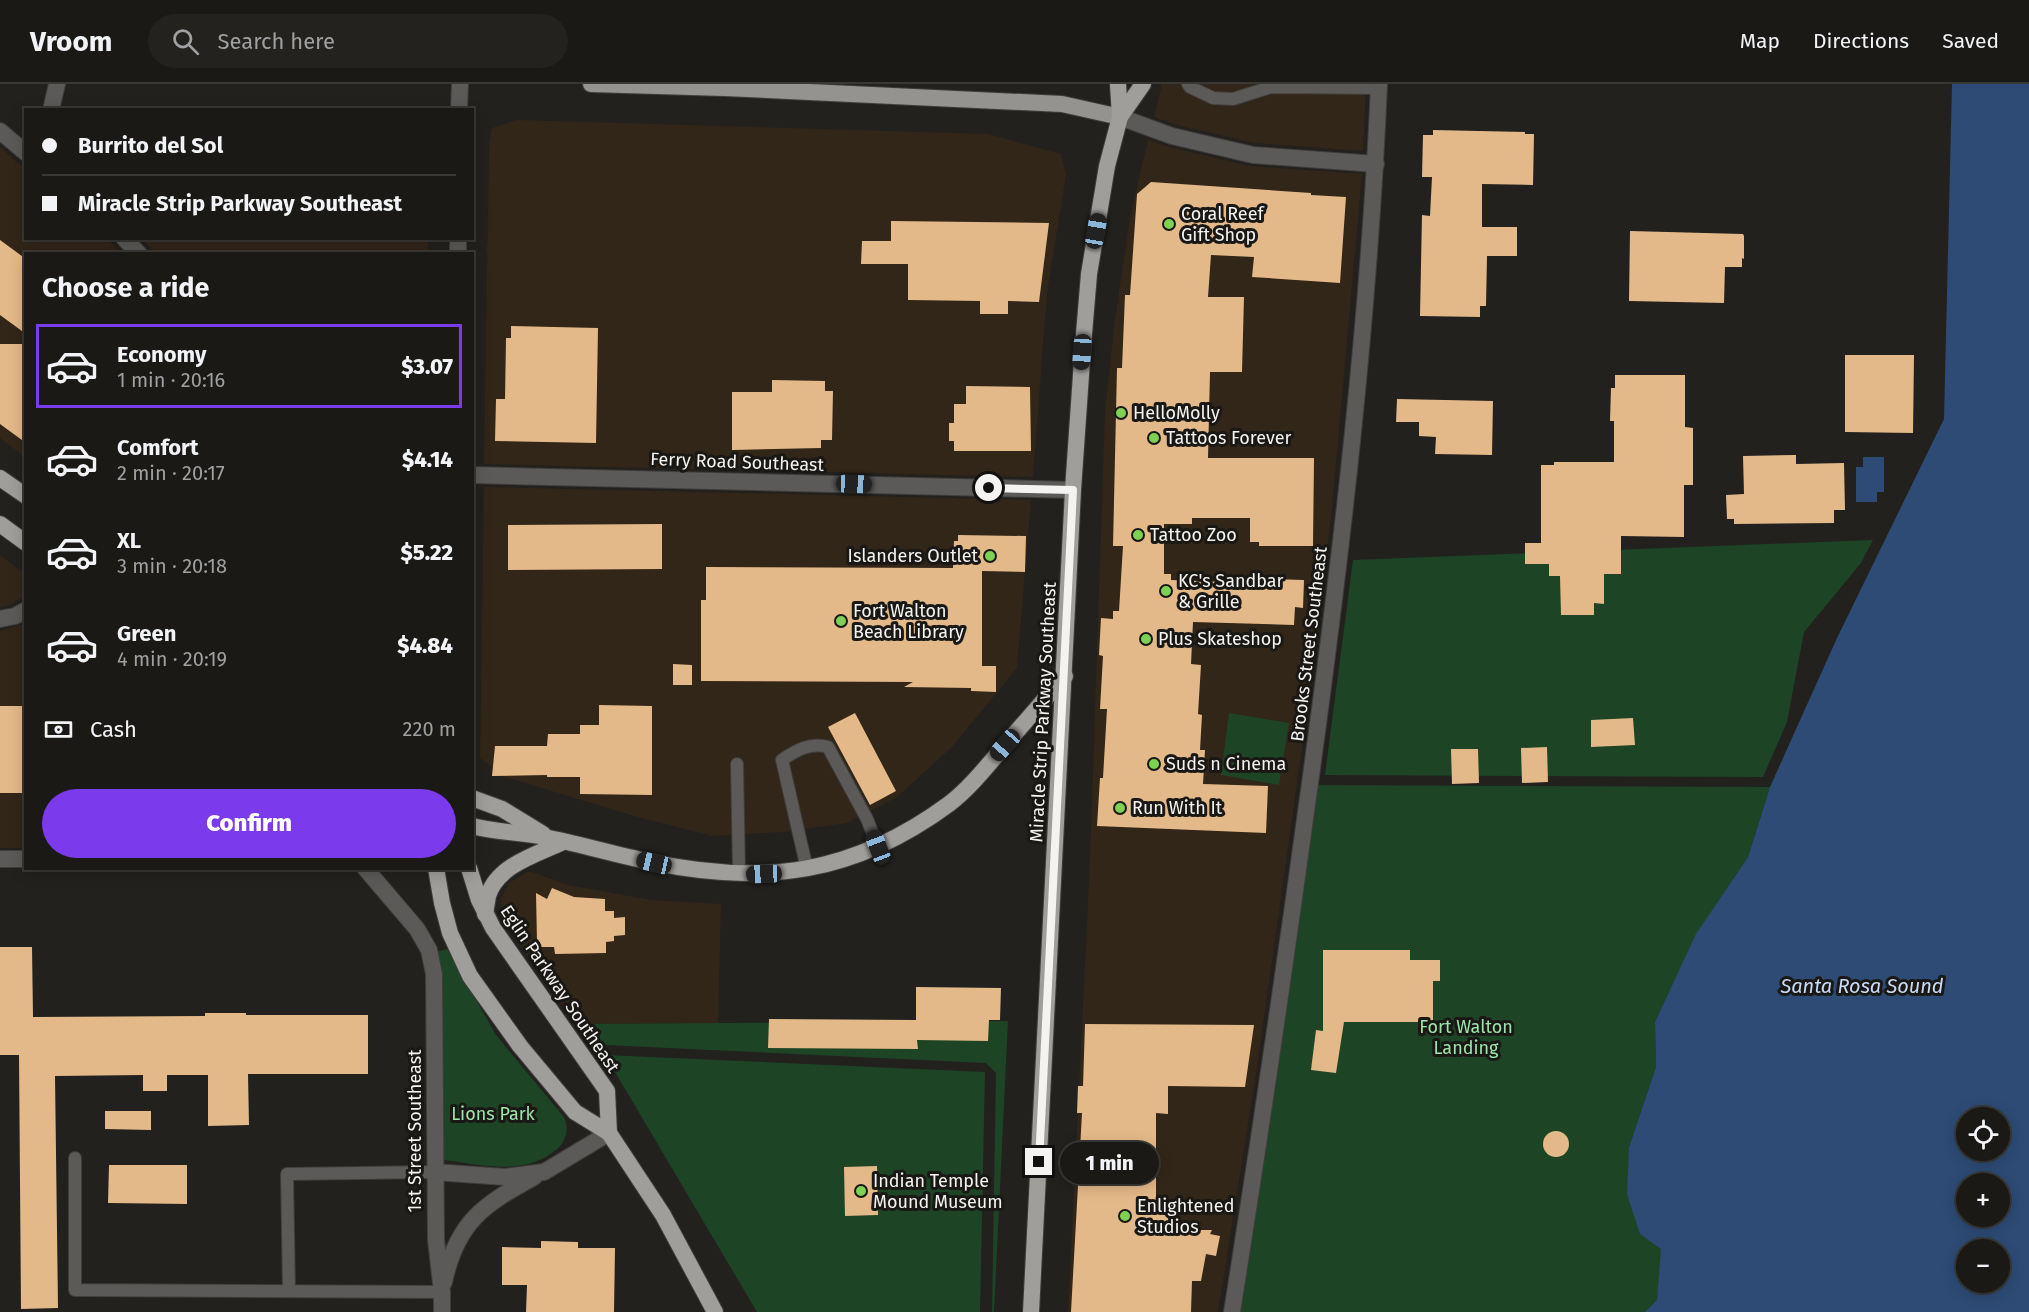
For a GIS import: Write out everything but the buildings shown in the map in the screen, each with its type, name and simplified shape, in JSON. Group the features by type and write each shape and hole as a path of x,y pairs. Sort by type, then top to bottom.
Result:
{"highway":[{"path":"1118,84 1120,117"},
{"path":"1120,117 1143,84"},
{"name":"Miracle Strip Parkway Southeast","path":"1031,1312 1073,490 1089,274 1107,166 1120,117"},
{"path":"0,478 24,495"},
{"path":"0,524 24,542"},
{"path":"474,826 556,840 654,863 712,872 780,873 807,869 850,858 894,840 950,803 980,775 1065,676"},
{"path":"474,799 502,809 556,840"},
{"path":"485,915 489,893 498,879 510,867 556,840"},
{"path":"436,870 450,933 470,976 514,1039 575,1112 609,1134 663,1215 715,1312"},
{"name":"Eglin Parkway Southeast","path":"470,870 485,915 499,938 607,1091 609,1134"}],"main road":[{"path":"591,84 757,87 1062,104 1120,117"}],"street":[{"path":"51,108 57,84"},
{"path":"459,108 460,84"},
{"name":"Brooks Street Southeast","path":"1232,1312 1270,1075 1326,674 1344,519 1376,164 1379,86"},
{"path":"1120,117 1172,136 1253,155 1376,164"},
{"path":"0,131 24,151"},
{"path":"126,240 136,252"},
{"name":"Ferry Road Southeast","path":"474,475 1073,490"},
{"path":"0,619 15,616 24,611"},
{"path":"0,859 24,860"},
{"name":"1st Street Southeast","path":"367,870 417,929 429,950 434,974 434,1172 436,1240 442,1312"},
{"path":"442,1292 456,1242 474,1218 508,1192 609,1134"},
{"path":"434,1172 505,1177 544,1172"}],"lane":[{"path":"1188,84 1213,98 1233,99 1271,87 1379,86"},
{"path":"807,869 782,760 794,751 810,746 820,744 828,747 867,819 878,847"},
{"path":"737,764 739,873"},
{"path":"75,1158 75,1290 442,1292"},
{"path":"289,1291 287,1174 434,1172"}],"shaded area":[{"path":"1162,84 1366,84 1363,151 1255,143 1177,125 1154,117"},
{"path":"517,120 988,134 1061,154 1066,175 1047,293 1033,477 484,464 489,145 492,128"},
{"path":"1148,140 1249,166 1362,174 1331,518 1311,684 1256,1074 1218,1312 1068,1312 1090,860 1105,411 1130,217"},
{"path":"0,147 24,168 24,240 108,240 120,252 24,252 24,456 0,438"},
{"path":"143,240 428,240 428,252 154,252"},
{"path":"484,487 1031,500 1017,668 952,747 897,797 847,823 784,832 712,836 641,818 502,776 480,758"},
{"path":"0,555 24,573 24,597 0,607"},
{"path":"24,623 24,848 0,848 0,631"},
{"path":"529,871 568,885 651,900 721,904 718,1023 575,1024 501,918 501,898 509,883"}],"green space":[{"path":"1873,540 1861,563 1804,632 1787,722 1763,777 1325,775 1353,560"},
{"path":"1229,713 1289,723 1279,785 1221,775"},
{"name":"Fort Walton Landing","path":"1310,785 1770,787 1748,857 1697,934 1655,1022 1656,1067 1629,1147 1640,1234 1662,1249 1657,1300 1645,1312 1232,1312"},
{"name":"Lions Park","path":"447,949 496,1035 564,1117 567,1130 565,1139 556,1150 544,1158 517,1166 502,1167 445,1160 443,1157 437,952"},
{"path":"1008,1021 994,1312 992,1312 996,1073 986,1063 606,1045 598,1055 575,1024"},
{"path":"605,1055 985,1072 980,1312 757,1312"}],"water":[{"name":"Santa Rosa Sound","path":"1952,84 2029,84 2029,1312 1645,1312 1657,1300 1661,1249 1640,1234 1627,1194 1629,1147 1656,1067 1655,1022 1696,934 1748,857 1770,787 1837,638 1944,419"},
{"path":"1863,457 1884,457 1884,492 1877,492 1877,502 1856,502 1856,467 1863,467"}],"place":[{"name":"Coral Reef Gift Shop","path":"1169,224"},
{"name":"HelloMolly","path":"1121,413"},
{"name":"Tattoos Forever","path":"1154,438"},
{"name":"Tattoo Zoo","path":"1138,535"},
{"name":"Islanders Outlet","path":"990,556"},
{"name":"KC's Sandbar & Grille","path":"1166,591"},
{"name":"Fort Walton Beach Library","path":"841,621"},
{"name":"Plus Skateshop","path":"1146,639"},
{"name":"Suds n Cinema","path":"1154,764"},
{"name":"Run With It","path":"1120,808"},
{"name":"Indian Temple Mound Museum","path":"861,1191"},
{"name":"Enlightened Studios","path":"1125,1216"}],"route":[{"path":"989,488 1073,490 1039,1162"}]}
